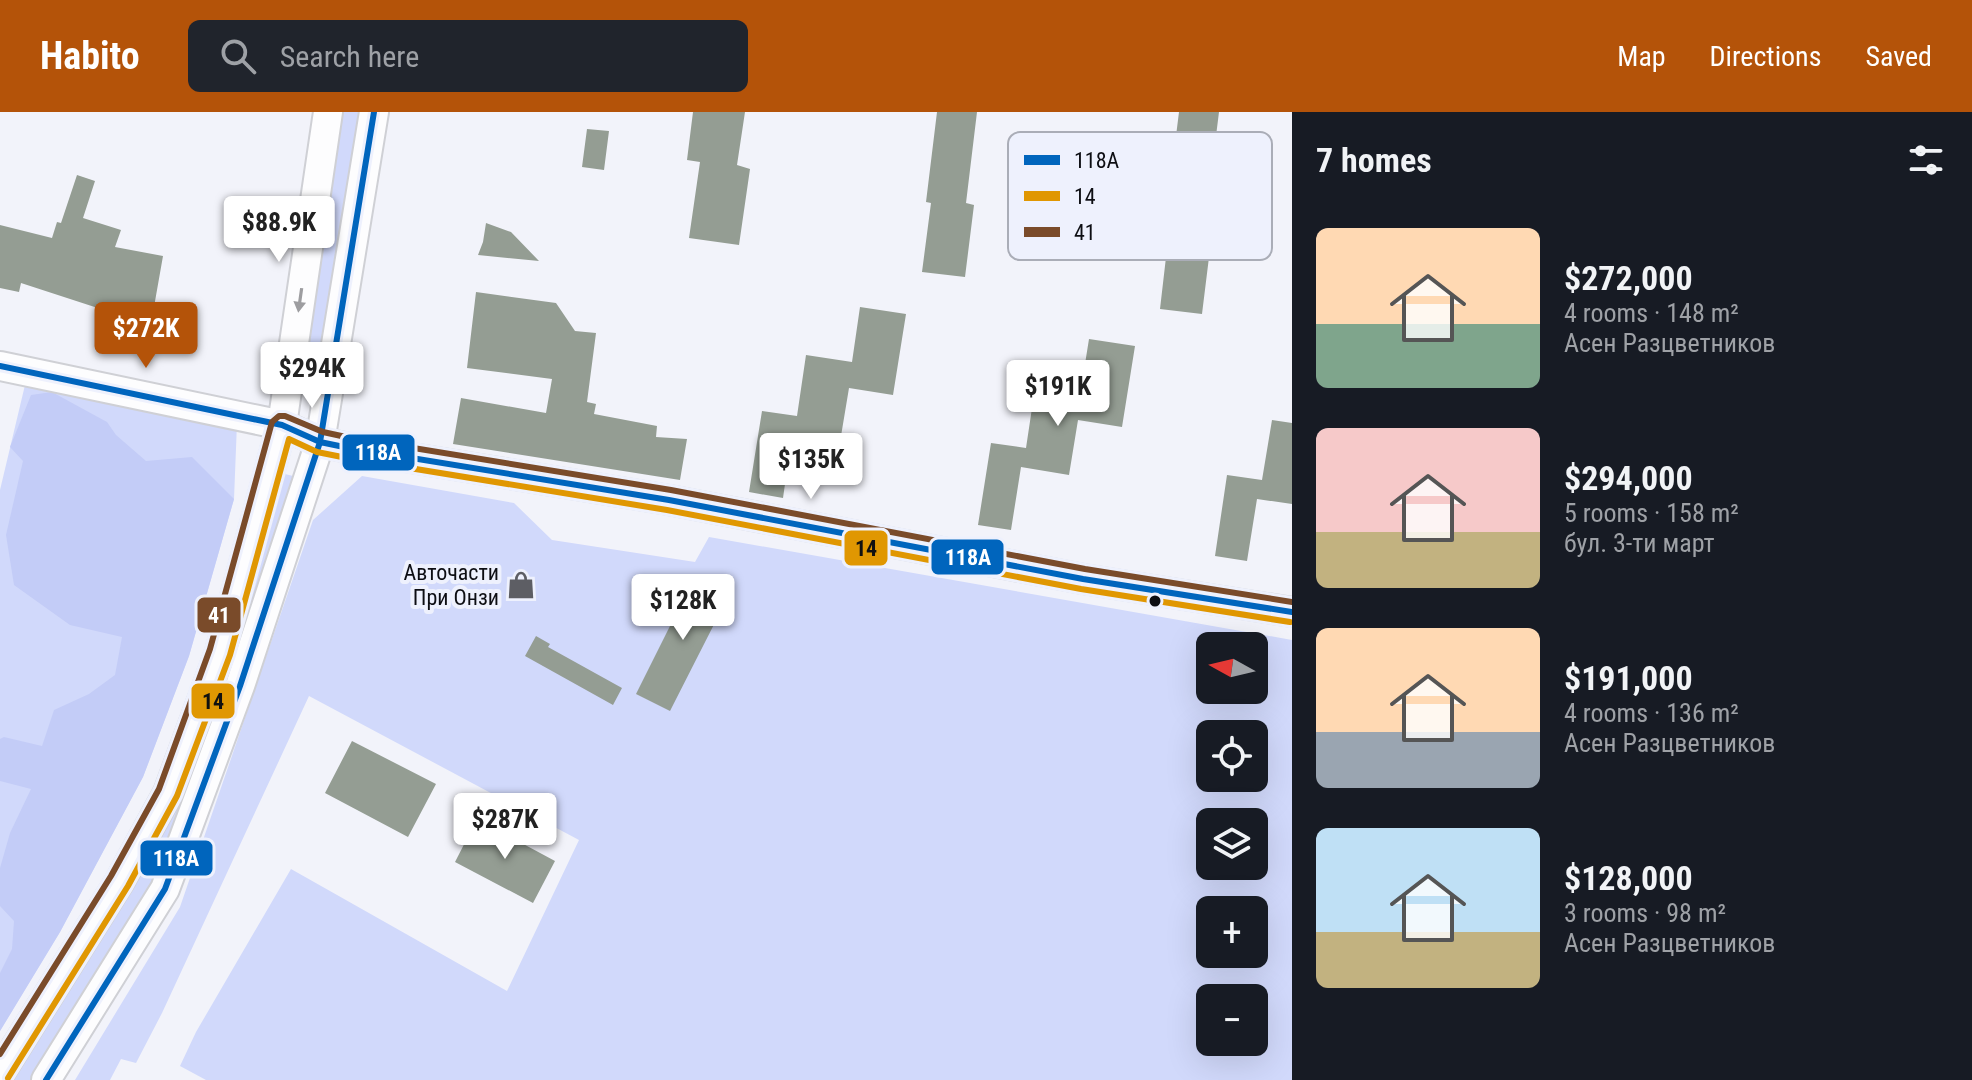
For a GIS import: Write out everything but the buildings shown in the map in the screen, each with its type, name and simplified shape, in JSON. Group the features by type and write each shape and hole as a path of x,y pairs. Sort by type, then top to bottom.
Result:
{"street":[{"path":"0,1073 120,881 168,793 220,652 282,425 328,112"},
{"path":"46,1080 165,889 240,686 320,442 374,112"},
{"path":"0,366 282,425 320,442 669,500 1083,579 1292,612"}],"shaded area":[{"path":"328,112 372,112 332,372 290,367"},
{"path":"25,385 237,423 234,499 189,656 143,777 60,932 0,1031 0,490"},
{"path":"52,392 107,422 116,435 146,461 192,457 234,499 189,656 143,777 60,932 0,1031 0,973 12,949 14,921 0,906 0,868 10,833 31,789 0,781 0,739 4,737 42,746 54,710 89,694 115,675 122,637 70,625 14,585 6,535 23,461 10,447 31,395"},
{"path":"269,470 309,480 165,889 46,1080 0,1080 168,793"},
{"path":"362,476 514,503 552,540 695,562 709,537 1247,632 1196,632 1196,704 1268,704 1268,636 1292,640 1292,1080 206,1080 180,1066 196,1032 291,869 507,991 579,840 309,696 136,1063 121,1059 110,1080 75,1080 180,907 313,520"}],"transit line":[{"name":"118А","path":"46,1080 165,889 240,686 320,442 374,112"},
{"name":"118А","path":"0,366 282,425 320,442 344,447 669,500 1083,579 1292,612"},
{"name":"41","path":"0,1054 111,876 159,789 210,649 272,422 279,416 346,437 671,490 1085,569 1292,602"},
{"name":"14","path":"8,1078 128,886 177,796 230,655 289,439 317,452 342,457 667,510 1081,589 1290,622"}],"place":[{"name":"Авточасти При Онзи","path":"521,585"}]}
